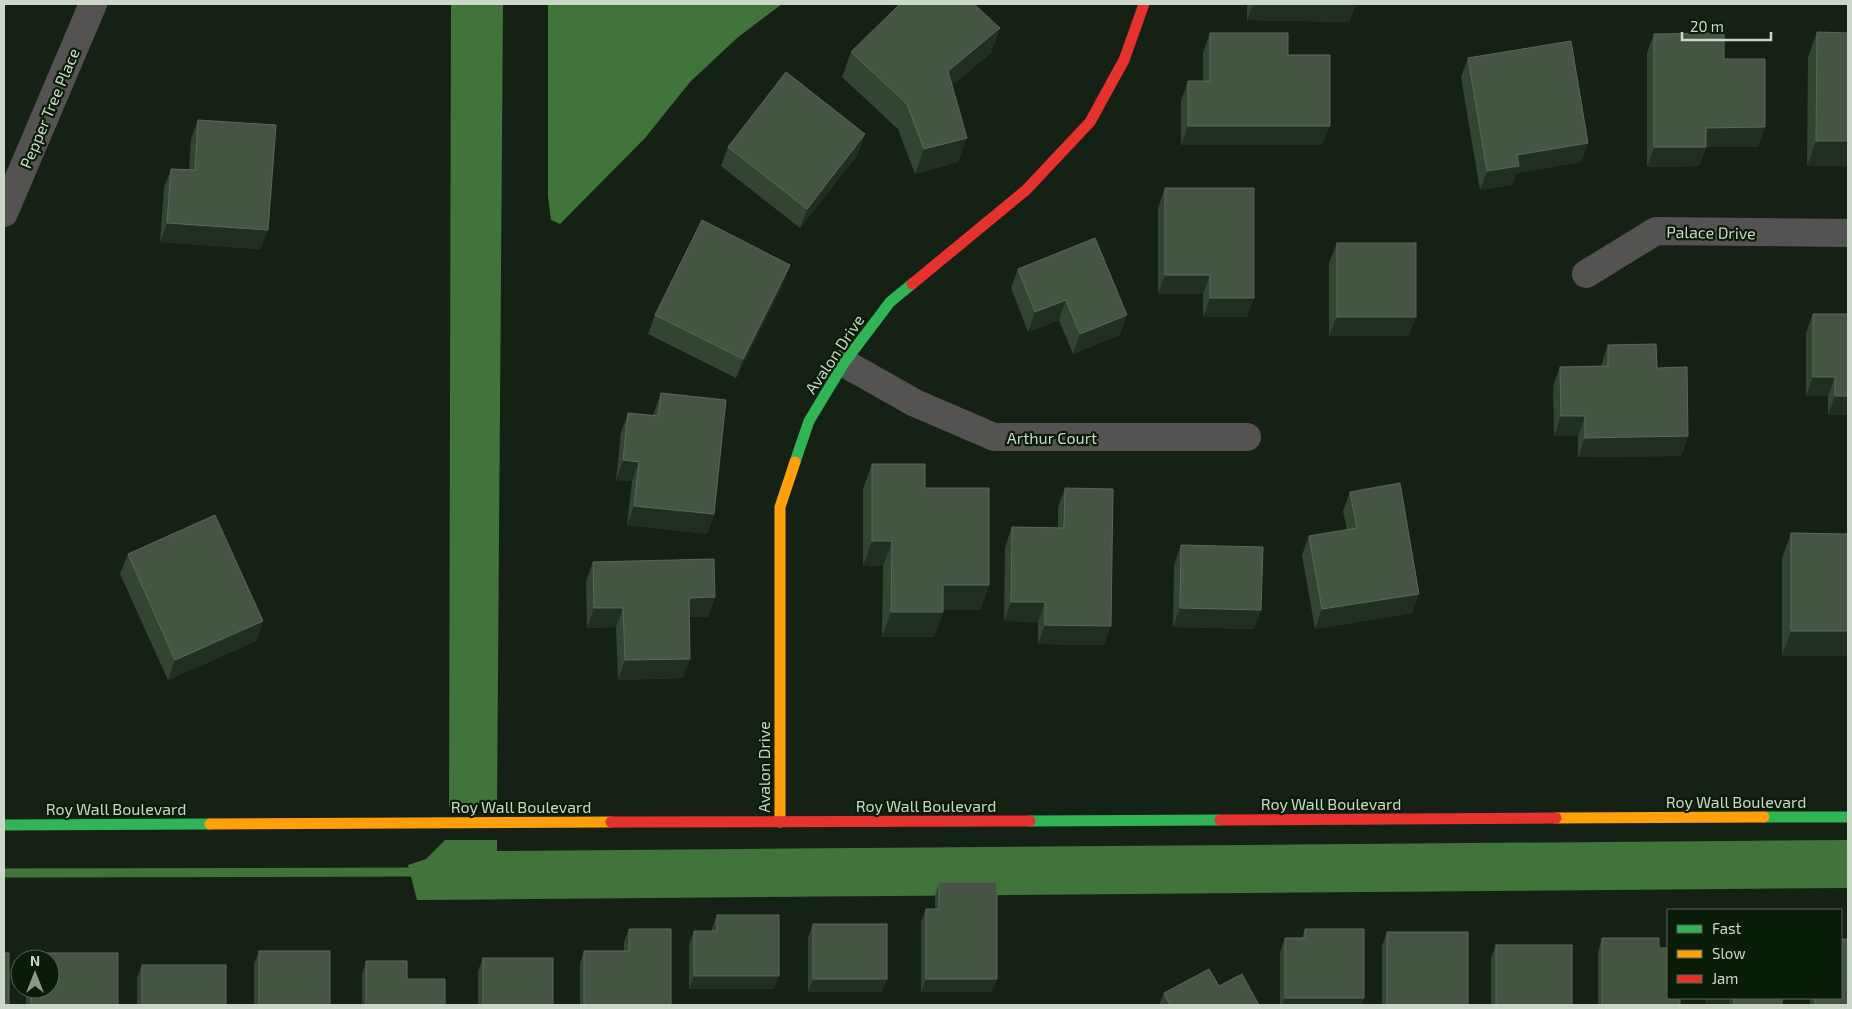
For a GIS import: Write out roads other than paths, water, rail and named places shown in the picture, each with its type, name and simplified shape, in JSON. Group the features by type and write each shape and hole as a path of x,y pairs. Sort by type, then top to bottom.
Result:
{"street":[{"name":"Pepper Tree Place","path":"4,212 94,4"},
{"name":"Avalon Drive","path":"780,822 780,507 809,421 844,363 890,302 1026,190 1090,122 1124,60 1144,4"},
{"name":"Palace Drive","path":"1586,274 1656,231 1848,233"},
{"name":"Arthur Court","path":"844,363 915,403 994,437 1247,437"},
{"name":"Roy Wall Boulevard","path":"4,825 1848,817"}],"waterway":[{"path":"4,873 421,872"}]}
